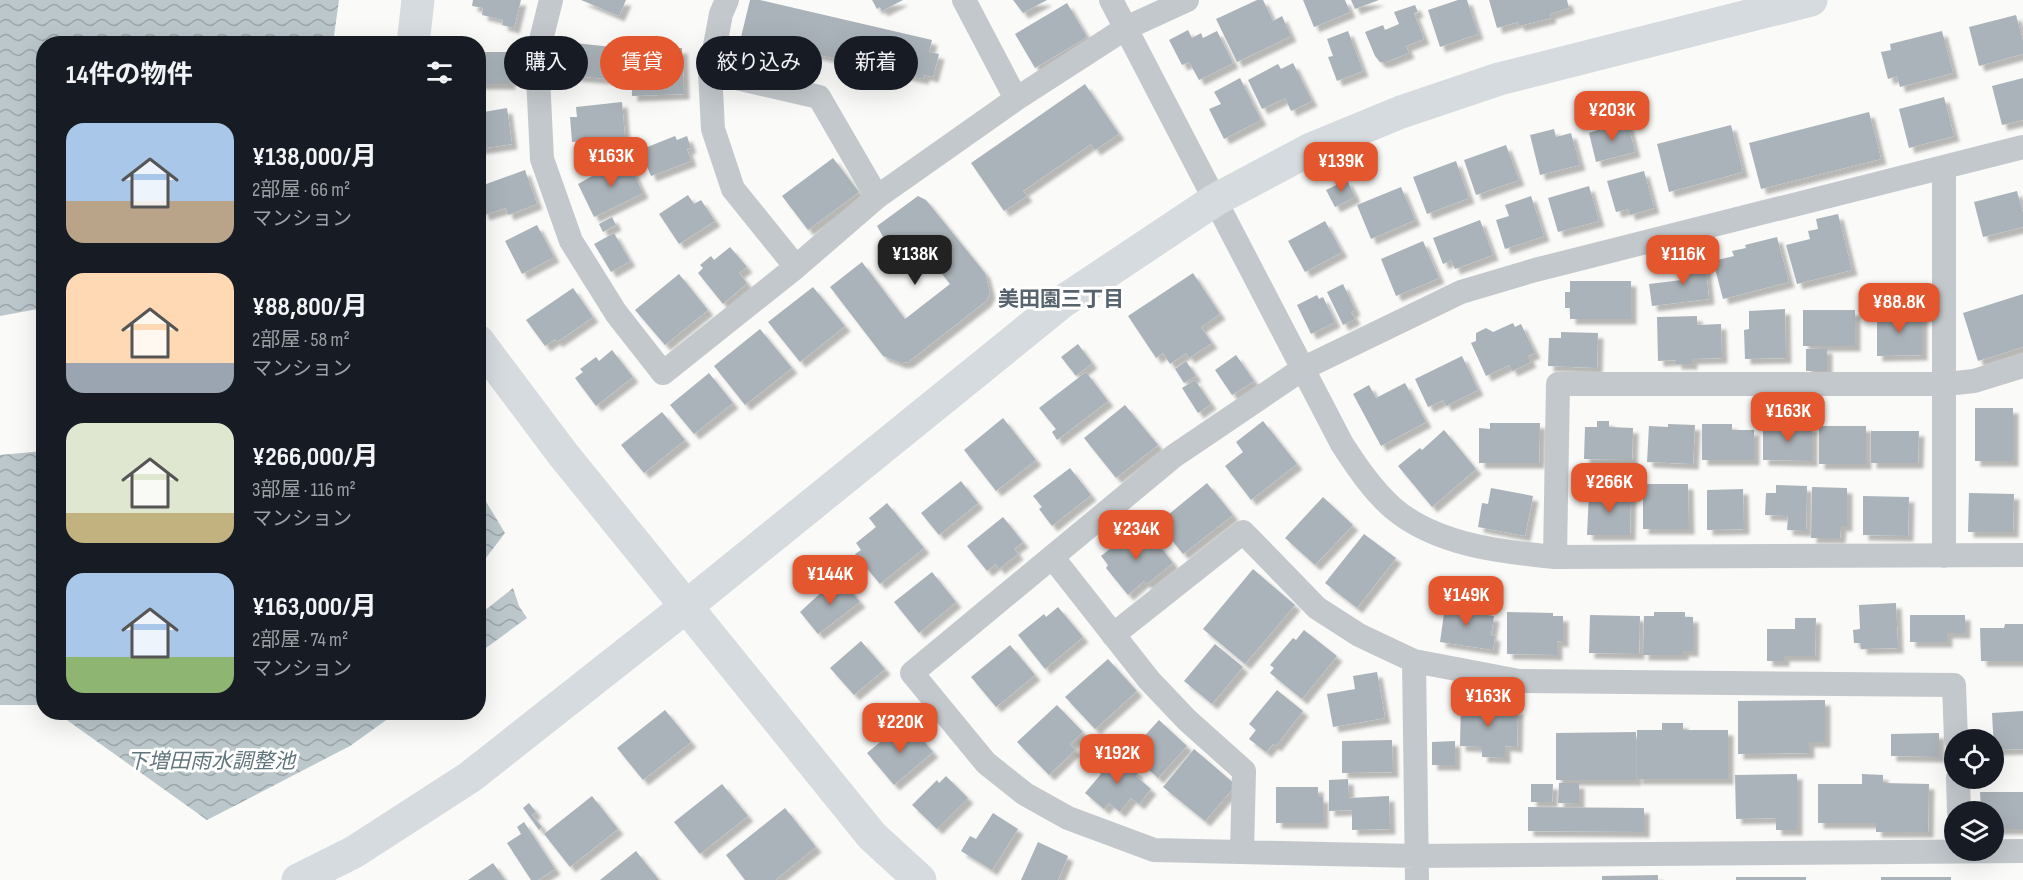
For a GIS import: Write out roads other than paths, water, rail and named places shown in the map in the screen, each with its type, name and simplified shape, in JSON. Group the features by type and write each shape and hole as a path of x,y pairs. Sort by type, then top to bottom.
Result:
{"street":[{"path":"413,36 418,0"},
{"path":"551,0 537,56 542,159 571,241 616,313 663,373 796,267 877,197 1016,99 1125,28 1187,0"},
{"path":"717,36 721,14 727,0"},
{"path":"964,0 1016,99"},
{"path":"1112,0 1342,444 1365,479 1395,510 1438,534 1494,551 1555,557 2023,555"},
{"path":"298,880 354,852 470,777 688,605 1062,302 1215,200 1311,149 1401,112 1499,79 1811,0"},
{"path":"711,90 713,129 733,189 796,267"},
{"path":"792,90 819,96 877,197"},
{"path":"1944,851 1416,856 1154,850 1068,818 1025,794 986,763 912,673 1174,456 1304,368 1461,292 1535,270 2023,147"},
{"path":"1944,168 1946,384 1944,556"},
{"path":"486,352 562,453 688,605 883,848 920,880"},
{"path":"1555,557 1558,384 1946,384 1974,381 2023,366"},
{"path":"1113,635 1243,532 1317,608 1359,635 1414,661 1519,681 1954,685 1956,729"},
{"path":"1053,558 1113,635 1187,720 1244,771 1242,852"},
{"path":"1414,661 1417,880"},
{"path":"2004,851 2023,851"}],"water":[{"path":"0,0 339,0 334,36 36,36 36,309 0,316"},
{"path":"36,452 36,705 0,705 0,455"},
{"path":"486,502 505,533 486,558"},
{"path":"513,588 519,606 527,618 486,648 486,609"},
{"name":"下増田雨水調整池","path":"67,720 386,720 350,746 207,820"}],"district":[{"name":"美田園三丁目","path":"1061,299"}]}
